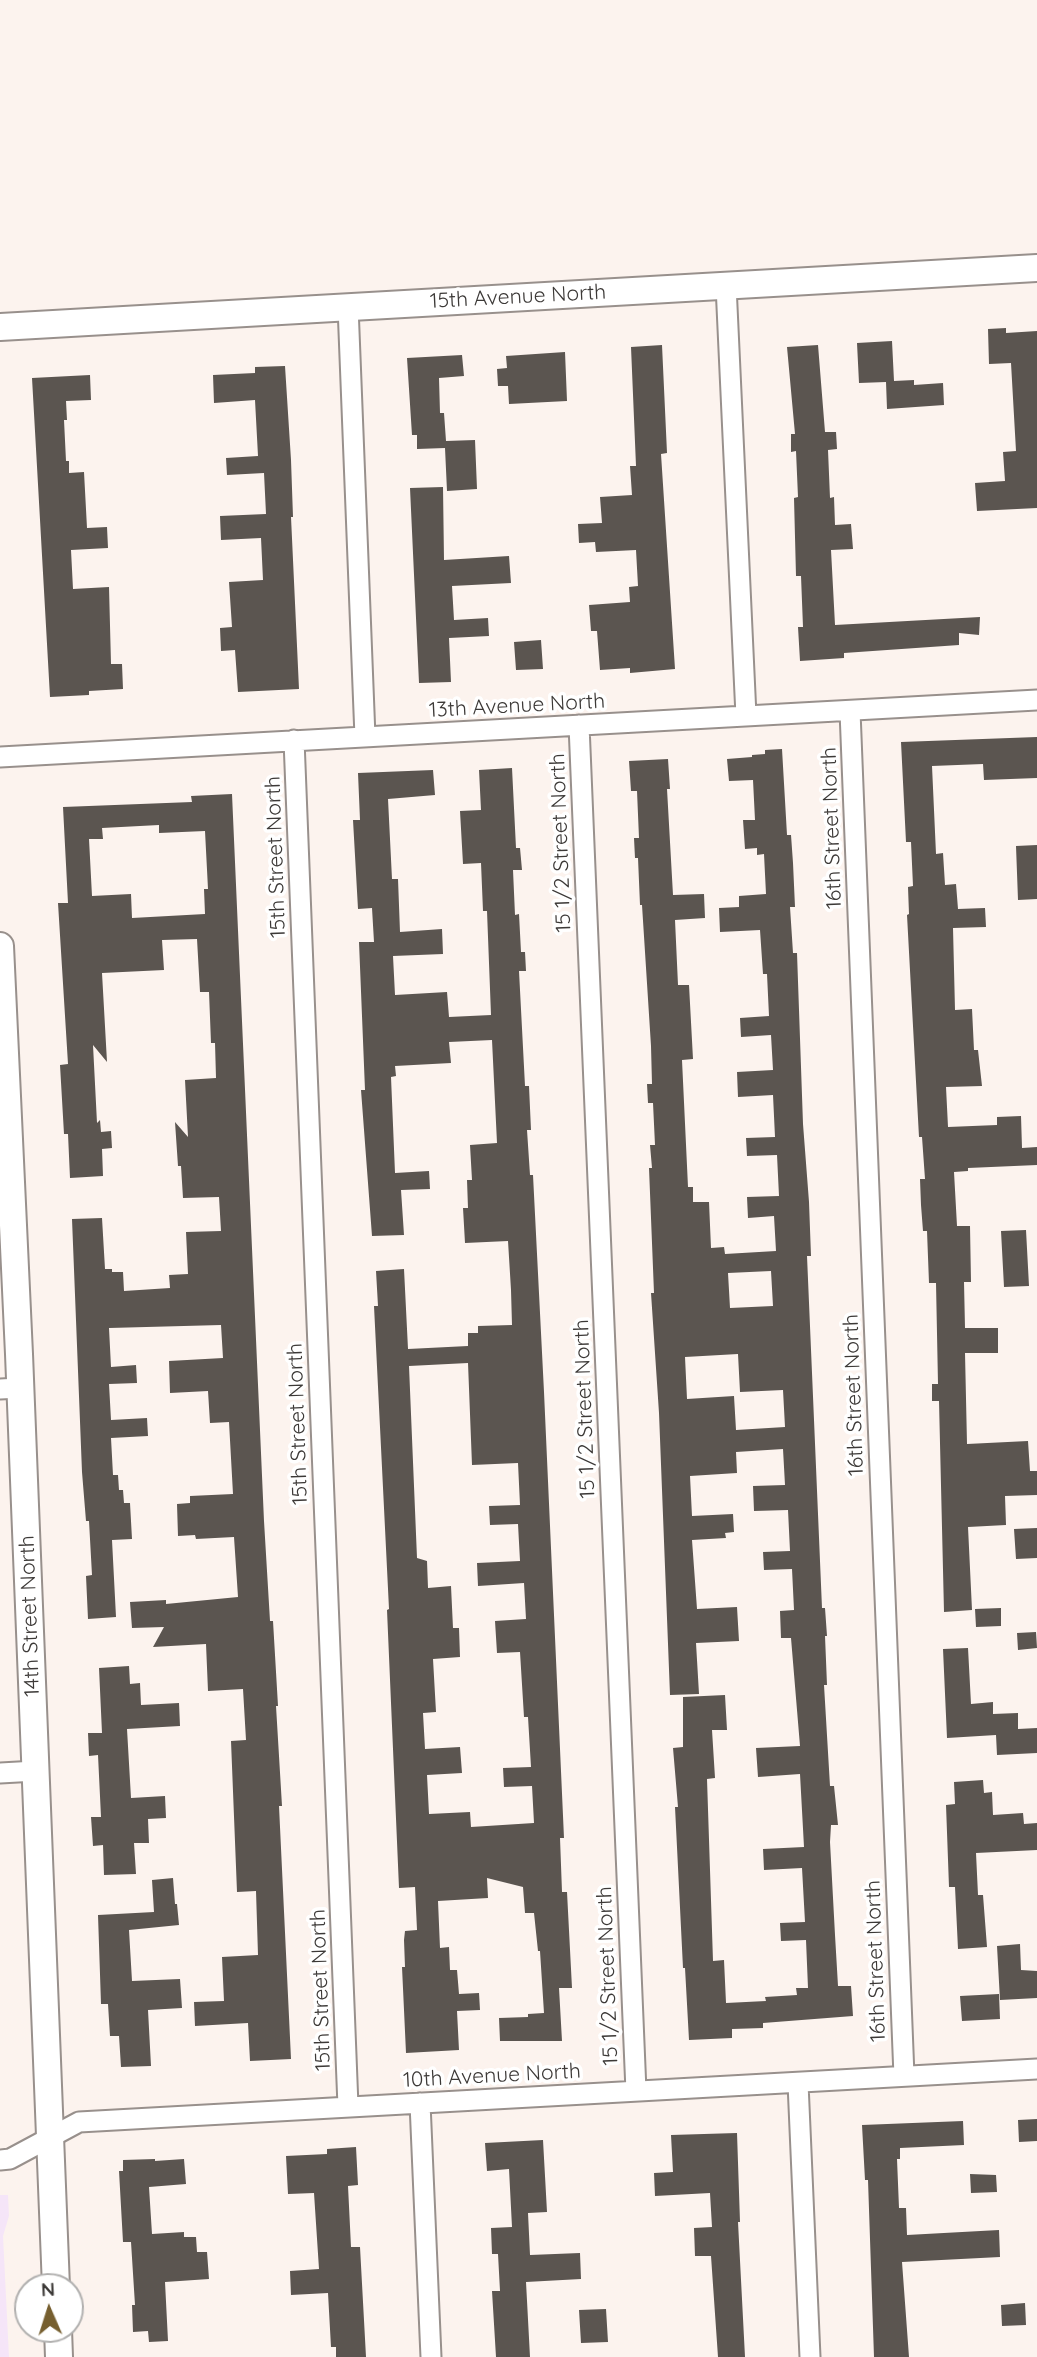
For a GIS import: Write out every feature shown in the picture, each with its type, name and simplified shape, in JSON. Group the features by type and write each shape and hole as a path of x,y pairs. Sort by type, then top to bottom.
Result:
{"street":[{"name":"15th Avenue North","path":"0,327 1037,268"},
{"path":"726,285 746,716"},
{"path":"348,306 365,737"},
{"name":"13th Avenue North","path":"0,757 1037,700"},
{"name":"16th Street North","path":"850,711 904,2076"},
{"name":"15 1/2 Street North","path":"579,725 636,2091"},
{"name":"15th Street North","path":"295,740 348,2106"},
{"name":"14th Street North","path":"0,946 10,1389 36,1771 55,2273"},
{"path":"0,1773 36,1771"},
{"name":"10th Avenue North","path":"0,2160 10,2159 79,2122 1037,2069"},
{"path":"798,2082 810,2357"},
{"path":"420,2103 431,2357"}],"shaded area":[{"path":"0,2195 8,2195 9,2216 3,2236 9,2357 0,2357"}],"building":[{"path":"1006,328 1006,333 1037,331 1037,508 977,511 975,483 1005,481 1003,452 1016,451 1011,363 989,364 988,329"},
{"path":"892,341 894,381 914,380 914,385 943,383 944,405 887,409 886,382 859,383 857,343"},
{"path":"662,345 667,453 661,454 675,669 630,673 630,668 600,670 597,631 591,631 589,605 630,602 629,587 638,586 636,550 596,552 595,542 579,543 578,524 602,523 600,497 632,495 630,466 636,466 631,347"},
{"path":"818,345 825,432 836,432 837,449 828,450 830,498 834,497 835,525 851,524 853,549 831,550 835,625 980,617 979,635 959,633 959,645 844,653 844,658 800,661 798,627 803,627 801,576 796,576 794,498 798,497 796,451 791,452 791,434 795,434 787,347"},
{"path":"565,352 567,401 509,404 508,386 498,386 497,369 507,368 506,356"},
{"path":"462,355 464,376 439,378 440,413 444,413 446,441 475,440 477,489 447,491 445,448 417,449 417,435 412,435 407,358"},
{"path":"285,366 299,689 238,692 235,650 221,651 220,628 232,627 229,582 263,580 261,538 221,540 220,516 266,514 264,473 227,475 226,458 258,456 255,400 214,403 213,375 255,373 255,367"},
{"path":"90,375 91,400 66,401 66,461 69,461 69,473 84,472 87,528 107,527 108,548 71,550 73,589 109,587 111,664 122,664 123,689 89,691 89,695 50,697 32,378"},
{"path":"443,487 444,560 509,556 511,583 452,586 454,620 488,618 489,636 449,638 451,682 419,683 410,488"},
{"path":"541,640 543,669 516,670 514,642"},
{"path":"1037,737 1037,778 984,780 983,764 932,766 936,854 943,853 945,885 956,884 958,909 985,908 986,927 953,928 955,1010 972,1009 974,1050 978,1050 982,1086 946,1087 948,1127 997,1125 997,1117 1021,1116 1022,1148 1037,1147 1037,1165 968,1168 968,1171 954,1172 957,1226 970,1226 971,1282 964,1282 965,1328 998,1328 998,1353 965,1353 967,1444 1028,1441 1030,1471 1037,1471 1037,1495 1005,1496 1006,1525 968,1527 972,1610 944,1612 939,1401 932,1401 932,1384 938,1384 936,1283 929,1283 927,1231 923,1231 921,1205 920,1179 925,1179 922,1137 919,1137 907,915 908,887 913,886 911,842 906,842 901,742"},
{"path":"782,749 787,835 791,835 793,863 795,907 790,907 793,953 797,953 803,1124 809,1202 811,1256 807,1256 822,1608 825,1608 827,1636 827,1685 824,1685 830,1786 834,1786 838,1825 831,1825 830,1842 838,1986 851,1986 853,2016 763,2023 763,2028 732,2029 732,2038 689,2040 673,1748 683,1747 683,1697 725,1695 727,1730 712,1730 715,1778 707,1779 713,1961 724,1960 726,2003 766,2001 765,1997 797,1995 796,1988 808,1988 806,1940 781,1941 780,1923 805,1922 802,1868 764,1870 763,1849 804,1847 800,1774 758,1777 756,1748 800,1746 791,1638 781,1638 780,1611 794,1610 792,1569 764,1570 763,1552 790,1551 788,1510 754,1511 753,1486 785,1485 783,1449 736,1452 737,1473 690,1476 692,1516 733,1514 734,1532 725,1533 726,1538 692,1540 697,1609 737,1607 739,1641 696,1643 699,1694 670,1695 659,1413 651,1293 654,1293 649,1168 652,1168 650,1145 655,1145 653,1103 648,1103 647,1084 652,1084 651,1046 638,858 635,858 634,838 639,838 637,791 631,791 629,761 668,759 670,789 667,789 673,895 704,894 705,918 675,920 678,985 689,985 693,1059 682,1060 688,1187 693,1187 693,1202 709,1202 711,1248 724,1247 725,1254 776,1251 774,1216 748,1218 747,1197 779,1196 777,1155 747,1156 746,1138 775,1137 773,1095 738,1097 737,1072 773,1070 771,1035 741,1037 740,1018 769,1016 767,974 763,974 760,930 720,932 719,908 739,907 739,896 766,894 764,854 757,855 757,848 745,849 743,820 755,820 753,780 729,781 727,759 765,754 765,750","holes":["771,1271 773,1306 730,1308 728,1273","738,1354 740,1392 783,1390 785,1427 736,1430 734,1396 687,1399 685,1357"]},
{"path":"512,768 516,848 520,848 522,870 513,870 515,915 519,914 521,952 525,952 526,971 519,971 525,1086 529,1086 531,1130 527,1130 530,1175 533,1175 544,1392 564,1838 560,1838 562,1892 567,1892 572,1988 559,1988 562,2041 500,2041 499,2018 528,2017 528,2014 544,2013 540,1951 534,1913 525,1913 523,1887 487,1878 488,1898 438,1901 440,1948 449,1947 450,1970 457,1970 459,1994 479,1993 480,2010 457,2011 459,2050 406,2053 402,1967 405,1967 404,1940 405,1931 417,1930 415,1887 399,1888 374,1306 378,1306 376,1271 404,1269 408,1349 468,1346 468,1333 478,1333 478,1326 512,1325 511,1290 508,1241 465,1243 463,1208 468,1208 467,1180 472,1180 470,1145 497,1143 492,1040 449,1042 451,1063 395,1066 396,1076 391,1077 395,1173 429,1171 430,1189 401,1190 404,1235 372,1236 361,1090 365,1090 359,942 374,942 372,908 358,909 353,820 360,820 358,773 433,770 435,795 388,799 392,879 398,879 400,932 442,929 443,954 393,956 395,995 447,992 449,1017 491,1015 487,911 483,911 481,863 463,864 460,811 481,810 479,770","holes":["468,1363 472,1465 518,1463 520,1505 489,1506 490,1525 518,1524 520,1561 477,1563 478,1586 524,1583 526,1619 495,1621 497,1653 520,1652 524,1717 528,1717 531,1767 503,1768 504,1787 532,1786 534,1823 471,1827 470,1812 429,1814 427,1775 462,1773 460,1747 425,1749 423,1713 436,1712 433,1659 460,1657 459,1628 453,1628 451,1586 428,1588 427,1561 417,1558 409,1366"]},
{"path":"232,794 264,1521 278,1706 282,1806 279,1806 291,2059 250,2061 248,2023 195,2026 194,2002 224,2001 222,1957 258,1955 256,1891 237,1892 231,1741 246,1740 243,1689 208,1691 206,1644 153,1647 164,1627 132,1628 130,1602 166,1600 166,1604 238,1597 234,1537 196,1539 195,1535 178,1536 177,1504 190,1503 190,1496 233,1494 229,1422 210,1423 208,1391 170,1393 169,1361 223,1358 221,1325 109,1328 111,1367 136,1365 137,1383 109,1384 111,1420 147,1418 148,1436 111,1438 113,1475 118,1475 119,1490 123,1490 124,1503 130,1503 132,1539 112,1540 116,1617 88,1619 86,1576 92,1575 89,1521 86,1521 82,1472 72,1219 102,1218 105,1269 123,1272 124,1291 170,1288 169,1275 188,1274 186,1232 221,1231 219,1197 183,1198 181,1166 178,1166 175,1122 188,1137 185,1080 216,1078 215,1043 211,1043 209,992 200,992 197,939 162,940 164,970 102,973 107,1062 93,1045 97,1123 100,1120 101,1132 111,1131 112,1148 102,1149 103,1176 70,1178 60,1065 68,1064 58,903 68,903 63,807 192,802 191,796","holes":["159,825 159,833 205,831 208,889 204,889 205,914 132,918 131,894 92,896 89,839 103,839 102,828"]},
{"path":"1037,845 1037,899 1018,900 1016,846"},
{"path":"1026,1230 1029,1286 1004,1287 1001,1231"},
{"path":"1037,1528 1037,1558 1016,1559 1014,1529"},
{"path":"1001,1608 1001,1626 976,1627 975,1609"},
{"path":"1036,1632 1037,1648 1018,1650 1017,1633"},
{"path":"968,1648 971,1704 993,1702 993,1714 1018,1713 1018,1729 1037,1728 1037,1753 997,1755 996,1735 947,1738 943,1649"},
{"path":"129,1666 130,1684 140,1683 141,1705 179,1703 180,1726 127,1729 131,1798 165,1796 166,1818 148,1819 149,1843 134,1843 136,1874 104,1875 103,1845 93,1846 91,1817 101,1817 98,1755 89,1756 88,1733 102,1733 99,1668"},
{"path":"983,1780 984,1793 992,1792 993,1815 1023,1813 1024,1824 1037,1823 1037,1850 976,1853 978,1895 983,1895 987,1947 958,1949 955,1887 949,1887 946,1805 955,1804 954,1782"},
{"path":"173,1878 179,1925 129,1930 132,1981 180,1979 182,2008 148,2010 151,2066 121,2067 119,2036 110,2036 108,2004 101,2004 98,1915 154,1912 152,1880"},
{"path":"1020,1944 1021,1970 1037,1971 1037,1998 1000,2000 997,1946"},
{"path":"999,1994 1000,2019 962,2021 960,1996"},
{"path":"1037,2119 1037,2141 1019,2142 1018,2120"},
{"path":"963,2121 964,2145 900,2148 900,2159 897,2159 899,2208 906,2208 907,2235 999,2230 1000,2257 902,2262 909,2357 874,2357 868,2180 865,2180 862,2125"},
{"path":"737,2133 738,2222 745,2357 718,2357 711,2256 695,2256 694,2228 712,2227 710,2193 655,2196 654,2173 673,2172 671,2135"},
{"path":"543,2140 547,2212 528,2213 530,2255 580,2253 581,2279 526,2282 530,2357 496,2357 492,2291 500,2291 498,2254 492,2254 491,2228 512,2227 509,2169 487,2171 485,2143"},
{"path":"356,2147 358,2185 348,2186 351,2247 360,2247 366,2357 336,2357 336,2347 331,2347 328,2293 291,2295 290,2271 319,2269 314,2193 288,2194 286,2156 327,2154 327,2149"},
{"path":"184,2159 186,2184 149,2187 152,2234 184,2232 184,2237 196,2237 197,2252 207,2252 209,2279 165,2282 168,2341 149,2342 148,2331 133,2332 132,2305 135,2305 131,2242 123,2242 119,2171 123,2171 123,2160"},
{"path":"970,2174 996,2175 997,2192 971,2193"},
{"path":"1025,2303 1026,2325 1002,2326 1001,2305"},
{"path":"606,2309 608,2342 581,2343 579,2310"}]}
